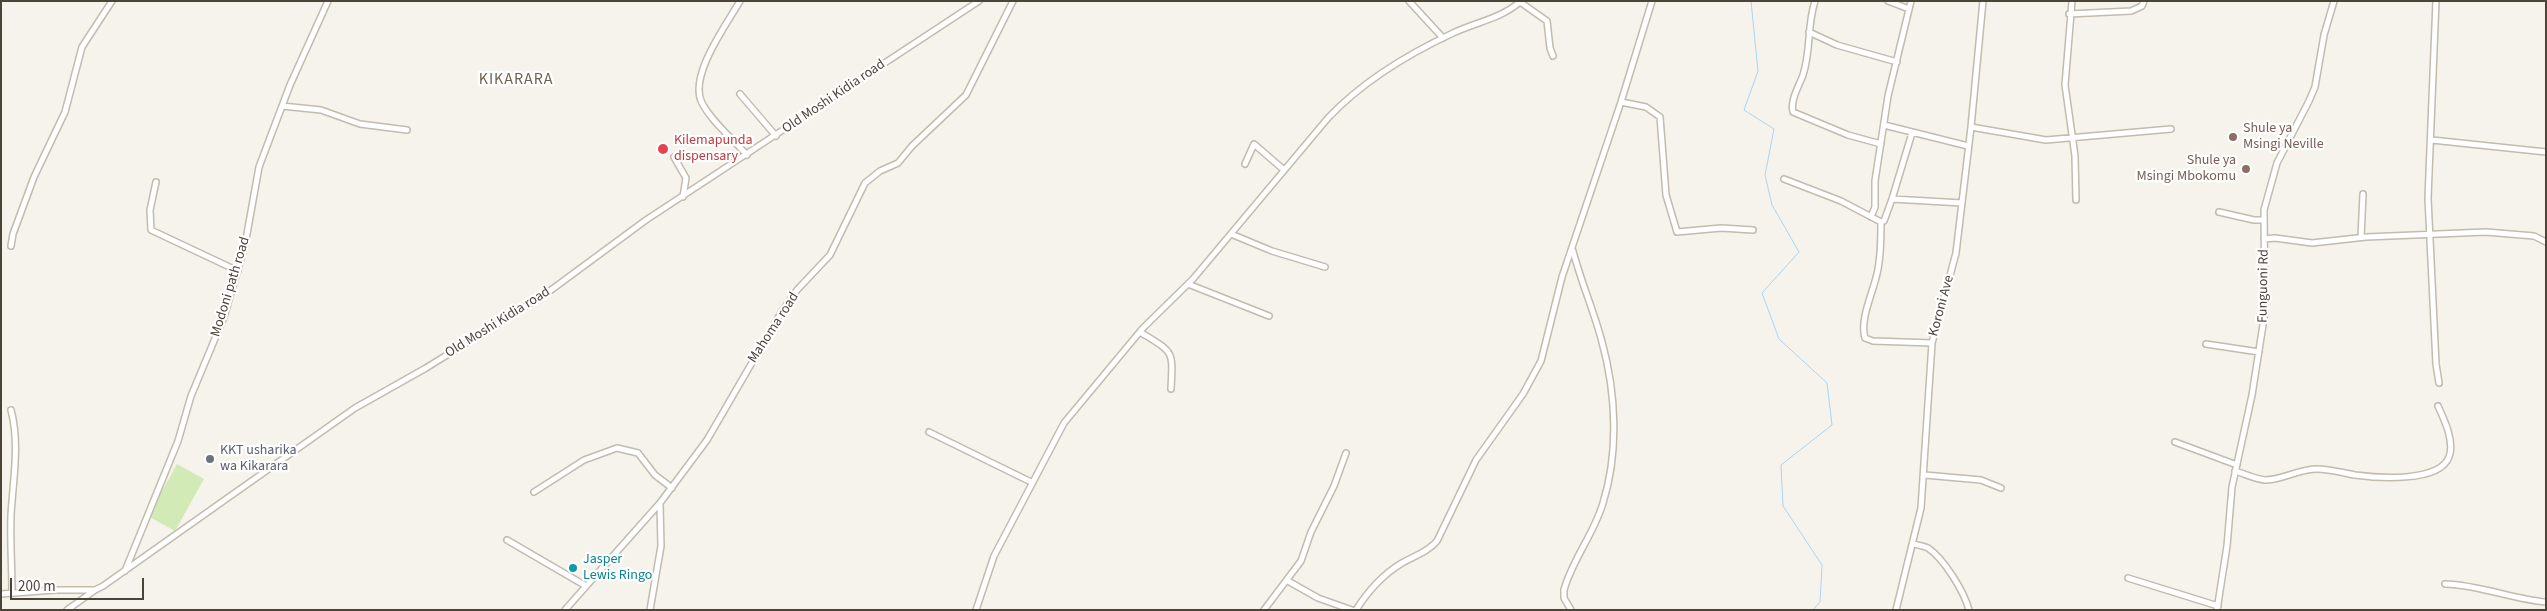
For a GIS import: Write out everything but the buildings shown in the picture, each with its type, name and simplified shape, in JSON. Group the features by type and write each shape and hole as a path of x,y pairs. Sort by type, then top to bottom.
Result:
{"street":[{"path":"11,246 13,234 34,177 65,112 82,47 112,1"},
{"name":"Modoni path road","path":"125,571 178,441 190,396 221,324 245,245 259,167 282,106 328,1"},
{"path":"740,1 705,63 699,90 701,102 747,155"},
{"name":"Old Moshi Kidia road","path":"67,610 355,408 426,368 547,293 646,220 979,1"},
{"name":"Mahoma road","path":"565,610 660,503 724,415 782,311 797,290 830,255 865,183 880,171 898,163 912,146 966,95 1013,1"},
{"path":"1409,1 1443,38"},
{"path":"1356,610 1381,578 1400,564 1427,551 1438,541 1476,460 1523,394 1540,361 1562,277 1573,250 1622,102 1652,1"},
{"path":"1815,1 1809,21 1810,32 1805,66 1792,105 1793,112 1848,135 1881,144"},
{"path":"1888,1 1909,9"},
{"path":"1871,217 1874,207 1874,181 1889,89 1911,1"},
{"name":"Koroni Ave","path":"1896,610 1921,508 1925,475 1932,343 1956,253 1983,1"},
{"path":"2072,1 2069,14 2065,85 2073,138 2076,200"},
{"path":"2069,14 2131,11 2142,6 2144,1"},
{"name":"Funguoni Rd","path":"2217,608 2227,546 2236,468 2265,312 2263,220 2266,198 2277,163 2315,87 2324,35 2334,1"},
{"path":"2436,1 2432,140 2428,185 2439,383"},
{"path":"976,610 994,556 1064,423 1140,332 1188,284 1348,97 1372,77 1443,38 1500,16 1521,2 1547,21 1550,48 1553,56"},
{"path":"1810,32 1837,45 1897,62"},
{"path":"740,94 776,136"},
{"path":"1622,102 1646,107 1660,118 1666,194 1677,232 1720,228 1753,230"},
{"path":"282,106 321,110 360,124 407,130"},
{"path":"1884,125 1968,146"},
{"path":"1971,127 2035,139 2073,138 2171,128"},
{"path":"1912,133 1892,199 1884,221 1881,222 1882,246 1875,281 1868,302 1865,338 1873,341 1932,343"},
{"path":"2432,140 2546,152"},
{"path":"1245,164 1254,144 1284,170"},
{"path":"674,156 686,178 683,197"},
{"path":"1784,179 1842,201 1881,222"},
{"path":"156,182 150,210 151,230 238,271"},
{"path":"2362,237 2363,194"},
{"path":"1892,199 1962,203"},
{"path":"2219,212 2254,220 2263,220"},
{"path":"2264,239 2275,238 2303,243 2362,237 2460,232 2516,233 2534,236 2546,242"},
{"path":"1231,234 1272,251 1325,267"},
{"path":"1571,610 1564,598 1564,590 1597,523 1606,490 1614,433 1609,374 1602,340 1573,250"},
{"path":"1188,284 1269,316"},
{"path":"1140,332 1170,352 1173,358 1171,389"},
{"path":"2206,344 2259,352"},
{"path":"2175,442 2266,480 2293,472 2319,469 2395,478 2434,471 2449,458 2446,425 2438,406"},
{"path":"11,410 14,422 15,454 11,517 12,592"},
{"path":"928,432 1032,482"},
{"path":"534,492 584,460 617,448 638,453 655,475 672,488"},
{"path":"1264,610 1301,561 1311,532 1334,486 1346,453"},
{"path":"1925,475 1981,480 2001,488"},
{"path":"650,610 661,546 660,503"},
{"path":"507,540 586,586"},
{"path":"1913,544 1928,548 1937,557 1961,591 1969,610"},
{"path":"2128,578 2217,608"},
{"path":"1288,580 1318,598 1352,610"},
{"path":"2446,584 2478,588 2524,600 2546,602"},
{"path":"1,594 12,592 95,590"}],"green space":[{"path":"177,464 204,479 175,531 148,516"}],"waterway":[{"path":"1751,1 1758,71 1744,110 1774,129 1765,175 1772,205 1799,252 1762,293 1779,339 1827,383 1832,425 1781,465 1783,506 1822,565 1820,602 1813,610"}],"place":[{"name":"Shule ya Msingi Neville","path":"2233,137"},
{"name":"Kilemapunda dispensary","path":"663,149"},
{"name":"Shule ya Msingi Mbokomu","path":"2246,169"},
{"name":"KKT usharika wa Kikarara","path":"210,459"},
{"name":"Jasper Lewis Ringo","path":"573,568"}],"district":[{"name":"KIKARARA","path":"516,80"}]}
